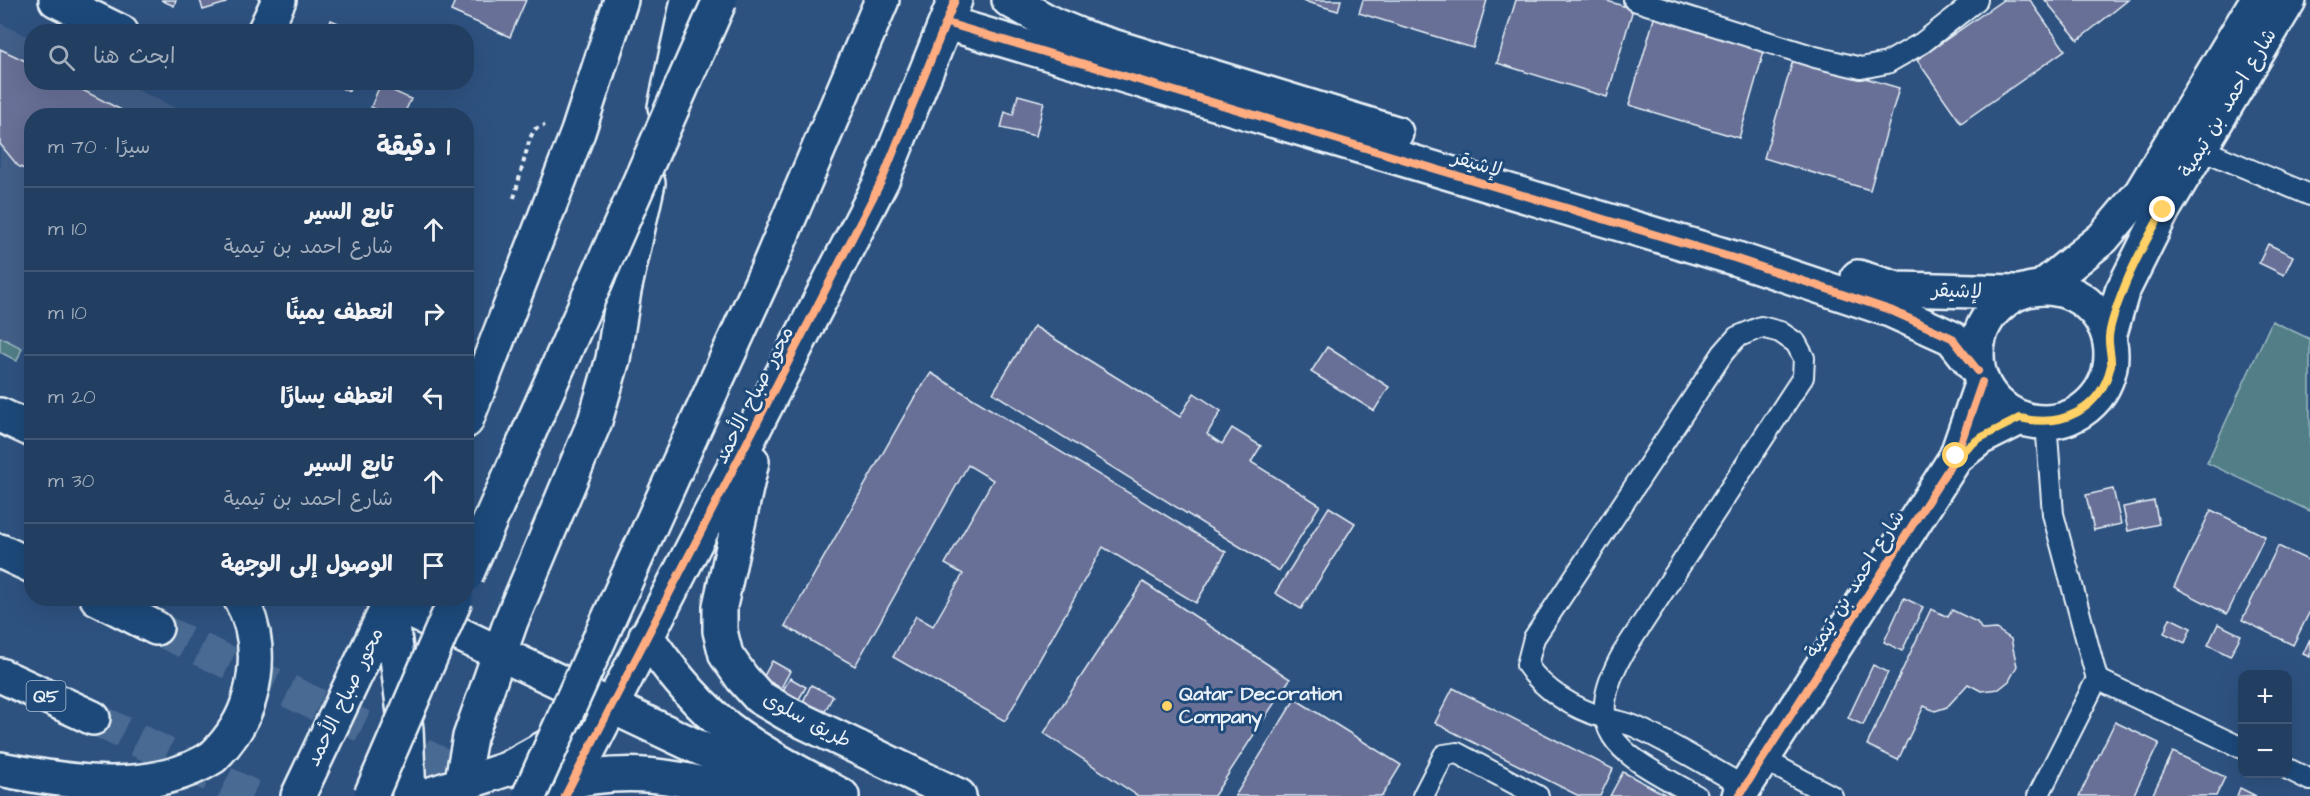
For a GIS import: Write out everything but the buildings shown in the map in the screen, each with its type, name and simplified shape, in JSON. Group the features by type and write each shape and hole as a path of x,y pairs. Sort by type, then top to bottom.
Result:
{"main road":[{"path":"56,0 93,8 112,24"},
{"path":"268,24 279,0"},
{"path":"474,401 578,132 621,0"},
{"path":"460,791 470,737 500,655 595,422 613,359 624,291 688,0"},
{"path":"474,557 720,0"},
{"name":"محور صباح الأحمد","path":"529,796 767,270 882,0"},
{"name":"لإشيقر","path":"1009,0 1052,24 1086,38 1897,289 2029,290"},
{"name":"شارع احمد بن تيمية","path":"2029,290 2103,238 2141,193 2257,0"},
{"name":"شارع احمد بن تيمية","path":"2109,337 2122,292 2163,210 2289,0"},
{"name":"محور صباح الأحمد","path":"569,788 883,178 951,11"},
{"name":"لإشيقر","path":"951,11 1737,259 1890,310 1952,338 1980,376"},
{"path":"2029,290 2064,290 2083,300 2099,316 2109,337 2111,363 2103,388 2086,408 2063,420 2033,420 1998,403 1980,376 1977,348 1984,325 1997,307 2029,290"},
{"name":"شارع احمد بن تيمية","path":"1742,792 1956,456 1980,376"},
{"path":"0,415 24,426"},
{"name":"طريق سلوى","path":"761,417 720,606 720,631 726,655 759,697 788,714 959,796"},
{"name":"شارع احمد بن تيمية","path":"1956,456 1980,438 2033,420"},
{"path":"0,551 24,562"},
{"path":"113,606 156,628"},
{"path":"0,769 76,785 130,791 165,787 201,768 226,744 246,713 256,675 255,639 243,606"},
{"name":"محور صباح الأحمد","path":"298,796 386,606"},
{"path":"390,606 406,729 409,796"},
{"path":"401,606 500,655 801,796"},
{"path":"370,796 453,606"},
{"path":"646,636 678,679 719,721 753,745 842,796"},
{"name":"Q5","path":"0,675 93,718"},
{"path":"425,796 460,791 507,769 558,742 610,705"},
{"path":"513,796 650,774 683,778 743,796"},
{"path":"0,790 20,796"}],"lane":[{"path":"1634,0 1815,57 1861,68 1887,63 1922,43 1977,0"},
{"path":"2201,149 2310,195"},
{"path":"1697,796 1623,753 1604,718 1606,692 1623,653 1803,377 1804,358 1796,343 1780,332 1761,327 1737,337 1723,353 1534,638 1527,665 1537,679 1561,698 1604,718 1634,726 1742,792"},
{"path":"2033,420 2053,514 2097,679 2038,796"},
{"path":"2097,679 2238,746"},
{"path":"1423,796 1444,755 1449,752 1457,753 1538,796"},
{"path":"1763,759 1832,796"},
{"path":"2292,772 2310,780"}],"shaded area":[{"path":"0,23 24,35 24,90 138,90 175,108 24,108 24,349 0,337"}],"green space":[{"path":"2272,321 2310,339 2310,511 2207,463"},
{"path":"0,337 22,348 17,361 0,352"}],"tunnel":[{"path":"156,628 509,796"},
{"path":"93,718 252,796"}],"cycle path":[{"path":"565,796 883,178 955,0"},
{"path":"947,23 1737,259 1890,310 1952,338 1978,371"},
{"path":"1739,796 1956,457 1982,382"}],"place":[{"name":"Qatar Decoration Company","path":"1167,706"}],"route":[{"path":"1956,456 1980,438 2020,418 2037,422 2063,420 2086,408 2103,388 2111,363 2109,337 2122,292 2163,210"}]}
